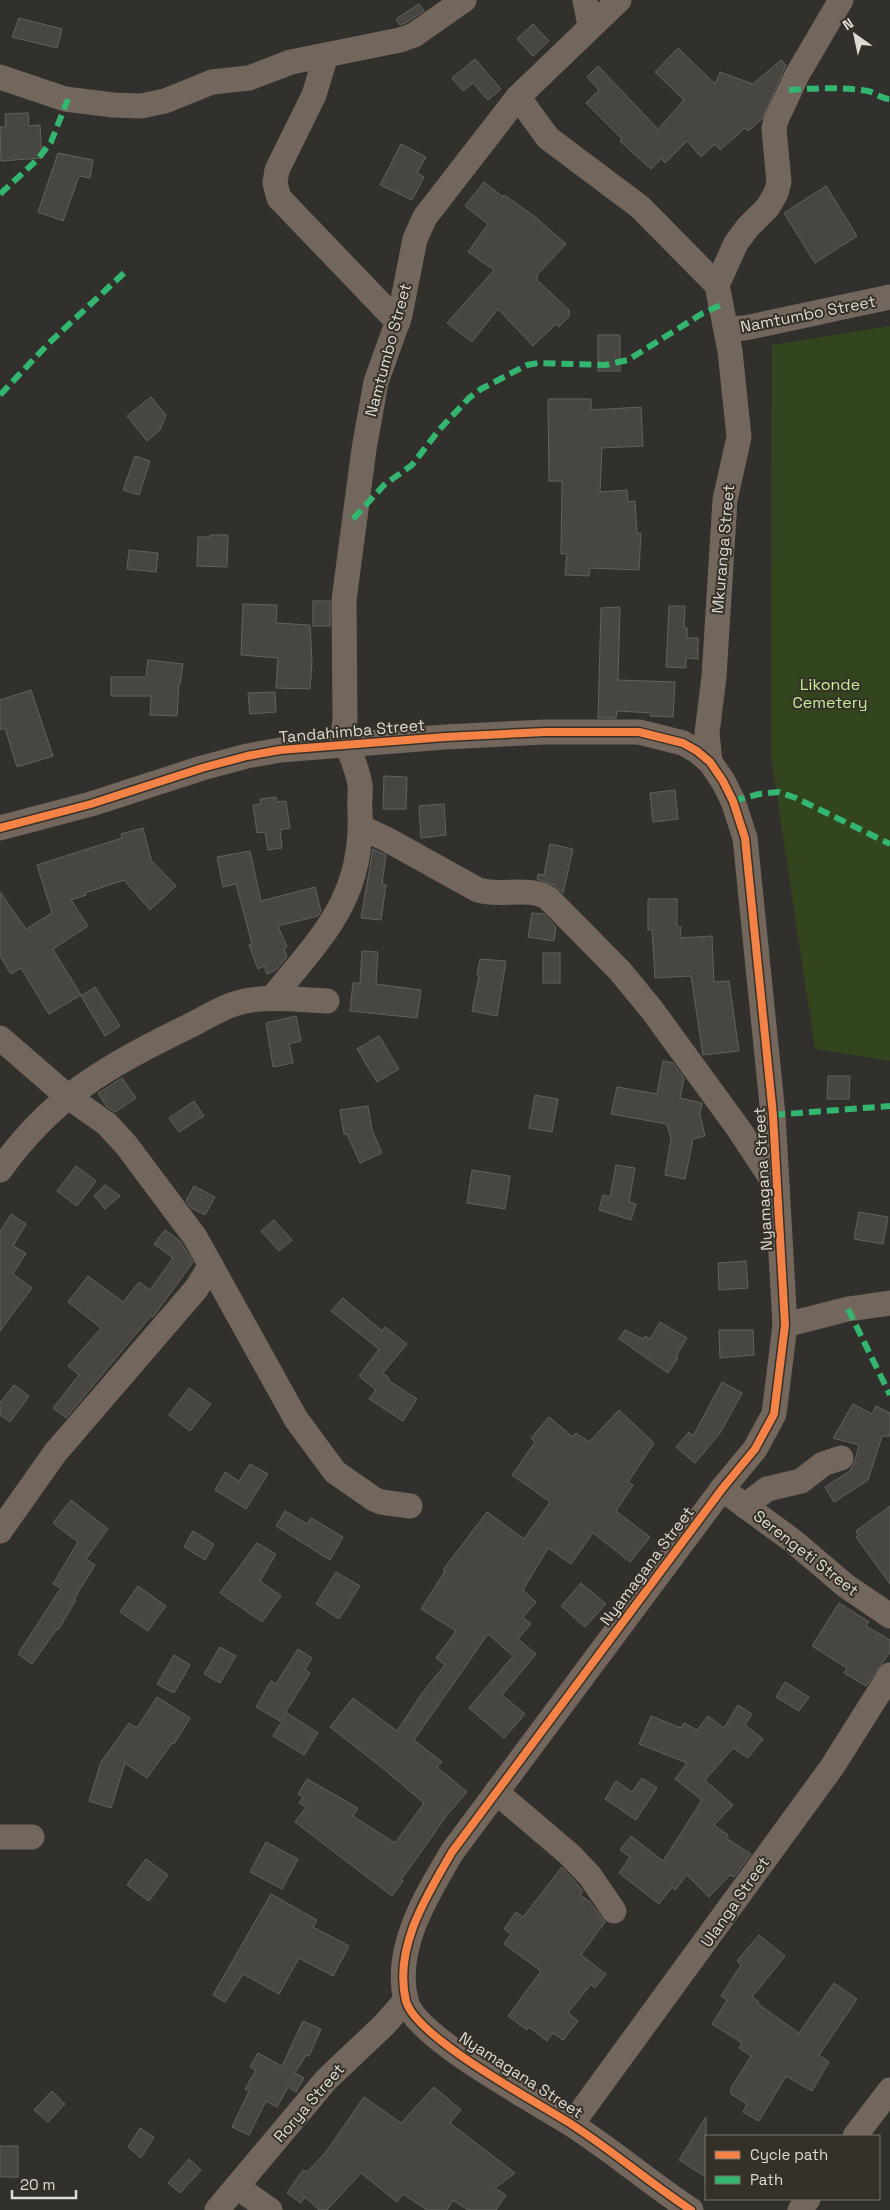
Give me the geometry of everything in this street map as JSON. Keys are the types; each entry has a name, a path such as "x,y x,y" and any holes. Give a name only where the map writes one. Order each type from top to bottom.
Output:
{"street":[{"path":"0,77 65,99 113,105 141,106 165,101 212,82 249,78 291,62 374,46 414,35 464,0"},
{"path":"585,0 590,26"},
{"name":"Namtumbo Street","path":"344,745 344,600 351,534 376,382 398,322 415,239 426,217 518,97 619,0"},
{"path":"518,97 548,138 640,207 717,285 736,243 768,206 776,193 779,182 774,134 776,120 797,75 841,0"},
{"path":"326,55 314,95 277,170 276,183 279,198 398,322"},
{"name":"Mkuranga Street","path":"710,762 707,733 714,677 725,500 739,437 732,365 717,285"},
{"name":"Namtumbo Street","path":"726,329 746,328 890,297"},
{"name":"Tandahimba Street","path":"0,828 91,804 202,768 247,756 280,750 545,732 639,732 683,743 698,751 710,762"},
{"path":"272,998 320,940 351,886 358,858 361,827 360,786 356,768 344,745"},
{"name":"Nyamagana Street","path":"691,2210 572,2124 491,2076 444,2041 414,2014 406,2000 404,1968 413,1924 452,1852 722,1489 755,1449 774,1414 785,1325 773,1115 745,838 733,800 724,781 710,762"},
{"path":"361,827 478,890 490,894 540,894 548,898 620,971 652,1010 738,1128 778,1188"},
{"path":"0,1170 28,1134 67,1096 96,1075 220,1010 241,1002 272,998 327,1001"},
{"path":"0,1038 67,1096 107,1124 128,1146 181,1216 211,1265 233,1309 248,1332 296,1419 335,1472 374,1499 410,1506"},
{"path":"0,1531 55,1453 196,1289 211,1265"},
{"path":"785,1325 848,1309 890,1303"},
{"path":"745,1506 768,1489 801,1481 823,1464 841,1458"},
{"name":"Serengeti Street","path":"722,1489 793,1541 846,1586 890,1616"},
{"name":"Ulanga Street","path":"572,2124 832,1767 890,1675"},
{"path":"496,1792 569,1854 590,1876 614,1911"},
{"path":"0,1837 32,1837"},
{"name":"Rorya Street","path":"217,2210 326,2080 384,2025 406,2000"},
{"path":"856,2135 890,2090"},
{"path":"237,2187 270,2210"}],"green space":[{"name":"Likonde Cemetery","path":"890,326 890,1061 815,1049 771,756 772,345"}],"building":[{"path":"419,4 424,11 400,25 396,19"},
{"path":"19,18 62,29 57,48 12,37"},
{"path":"533,24 549,41 533,56 517,39"},
{"path":"678,48 715,84 720,72 753,84 781,60 786,65 762,119 748,131 745,128 720,150 715,144 701,157 687,141 665,163 661,159 651,169 620,141 622,139 586,103 599,90 587,77 598,66 658,129 684,100 655,72"},
{"path":"475,59 501,89 488,100 473,83 463,91 452,78"},
{"path":"28,113 29,126 40,125 42,158 1,161 0,127 6,127 5,114"},
{"path":"401,144 426,157 417,173 424,177 412,200 380,185"},
{"path":"58,153 93,160 90,178 79,176 63,221 38,212"},
{"path":"484,182 503,197 504,195 534,216 566,244 537,275 536,279 569,310 569,316 559,327 556,324 533,346 498,309 472,342 447,323 494,270 468,252 488,224 465,206"},
{"path":"826,186 857,236 815,263 784,213"},
{"path":"598,335 620,335 620,371 598,371"},
{"path":"151,397 166,415 160,430 147,441 127,416"},
{"path":"548,399 591,399 591,410 641,407 643,446 602,448 600,492 627,490 628,502 635,501 637,533 641,533 639,570 590,568 589,576 565,575 567,554 561,554 562,481 549,481"},
{"path":"135,456 150,461 139,495 123,490"},
{"path":"210,535 228,535 227,567 197,566 198,537 210,537"},
{"path":"129,550 158,553 156,572 127,569"},
{"path":"313,601 330,601 330,626 313,626"},
{"path":"243,604 277,605 276,623 310,625 312,663 310,689 276,688 278,658 241,655"},
{"path":"669,606 685,606 684,628 687,628 687,638 698,638 698,659 686,658 686,668 666,667"},
{"path":"620,607 618,680 675,682 673,717 650,716 651,713 617,711 616,718 598,718 601,608"},
{"path":"148,660 183,664 179,684 177,716 150,715 151,696 111,696 111,677 146,677"},
{"path":"31,690 53,756 17,767 5,728 0,730 0,700"},
{"path":"275,692 276,712 250,714 248,693"},
{"path":"384,776 407,777 406,809 383,809"},
{"path":"675,790 678,819 653,822 650,793"},
{"path":"276,797 277,802 286,801 290,828 280,830 282,848 268,850 265,832 257,833 253,805 261,804 260,799"},
{"path":"444,804 446,835 421,838 419,806"},
{"path":"143,828 151,860 176,886 150,910 124,880 85,893 86,895 71,900 88,926 53,949 81,995 49,1014 21,968 11,974 0,956 0,892 26,929 52,913 37,865 122,838 121,834"},
{"path":"550,844 573,849 563,893 554,885 537,879 538,874 544,875"},
{"path":"373,849 386,855 382,884 386,885 381,920 361,918"},
{"path":"250,851 261,901 315,887 321,911 318,916 278,926 287,947 284,949 287,957 276,970 267,974 264,966 258,969 249,945 252,944 236,884 223,887 217,857"},
{"path":"648,899 677,899 677,926 681,927 680,938 712,936 714,982 729,981 739,1051 703,1055 691,976 655,978 652,930 648,930"},
{"path":"532,913 544,914 556,927 554,941 528,937"},
{"path":"362,951 378,952 376,984 421,990 417,1018 350,1011 353,983 360,983"},
{"path":"543,953 560,953 560,983 543,983"},
{"path":"480,959 506,961 497,1016 472,1011 479,976 477,975"},
{"path":"95,987 120,1026 105,1036 81,996"},
{"path":"296,1016 301,1041 289,1044 293,1063 273,1067 266,1023"},
{"path":"379,1036 399,1069 377,1082 357,1049"},
{"path":"663,1061 673,1063 684,1078 680,1098 702,1103 700,1114 705,1136 693,1139 685,1179 665,1175 671,1139 667,1124 611,1114 617,1087 657,1094"},
{"path":"828,1076 850,1076 849,1099 827,1099"},
{"path":"122,1078 136,1098 115,1112 106,1106 98,1093"},
{"path":"535,1095 558,1099 552,1132 529,1128"},
{"path":"194,1101 204,1116 179,1132 169,1118"},
{"path":"368,1106 372,1130 382,1153 360,1163 347,1134 344,1134 340,1110"},
{"path":"616,1165 635,1168 629,1202 636,1204 631,1220 599,1210 603,1195 610,1197"},
{"path":"76,1166 96,1181 77,1206 57,1191"},
{"path":"472,1170 510,1176 505,1209 467,1203"},
{"path":"105,1185 120,1196 105,1209 94,1196"},
{"path":"194,1186 215,1197 205,1215 191,1208 186,1201"},
{"path":"859,1212 888,1217 883,1244 854,1239"},
{"path":"11,1214 26,1224 13,1246 26,1253 13,1274 32,1288 0,1331 0,1232"},
{"path":"274,1220 292,1240 279,1251 261,1231"},
{"path":"165,1230 180,1241 193,1262 153,1317 151,1316 66,1418 53,1408 79,1375 68,1366 101,1328 68,1302 88,1276 123,1302 139,1282 150,1290 173,1258 154,1244"},
{"path":"746,1261 748,1288 719,1290 718,1263"},
{"path":"343,1298 382,1331 385,1327 407,1344 383,1373 389,1378 388,1380 417,1399 403,1421 369,1399 376,1390 359,1376 379,1349 331,1311"},
{"path":"660,1322 687,1338 676,1357 678,1358 668,1373 619,1339 625,1330 643,1339 645,1336 650,1339"},
{"path":"719,1330 753,1330 754,1355 720,1358"},
{"path":"722,1382 742,1393 720,1433 695,1463 676,1447 689,1432 693,1436"},
{"path":"14,1385 29,1396 10,1422 0,1415 0,1403"},
{"path":"189,1388 211,1404 190,1431 169,1415"},
{"path":"853,1404 872,1414 876,1406 890,1413 890,1436 882,1436 868,1480 834,1502 825,1487 850,1471 859,1445 833,1438"},
{"path":"619,1410 654,1443 628,1482 633,1485 616,1511 650,1537 630,1562 593,1533 571,1564 548,1548 523,1590 536,1602 523,1617 531,1624 518,1639 536,1654 502,1695 525,1714 504,1738 469,1708 513,1656 488,1634 414,1740 442,1762 437,1767 467,1792 447,1815 401,1880 403,1881 392,1896 295,1822 306,1807 299,1803 303,1797 298,1794 307,1779 358,1808 353,1816 395,1843 424,1803 330,1727 353,1698 397,1731 422,1693 445,1665 436,1658 456,1631 421,1609 445,1571 443,1570 487,1512 524,1539 550,1502 512,1475 535,1442 531,1438 549,1417 573,1437 576,1433 589,1442"},
{"path":"250,1464 268,1474 246,1509 215,1490 225,1472 239,1481"},
{"path":"71,1500 108,1529 86,1559 95,1565 74,1599 76,1600 58,1630 32,1664 18,1654 61,1588 53,1584 78,1542 53,1523"},
{"path":"890,1506 890,1584 856,1537 858,1535 856,1531"},
{"path":"285,1511 307,1524 311,1518 343,1537 330,1560 276,1526"},
{"path":"193,1531 214,1544 205,1560 184,1547"},
{"path":"257,1543 276,1554 260,1581 281,1596 262,1622 220,1593"},
{"path":"336,1572 360,1586 339,1619 316,1604"},
{"path":"581,1583 606,1604 585,1627 561,1606"},
{"path":"138,1586 166,1606 148,1631 120,1612"},
{"path":"839,1603 869,1622 866,1626 890,1640 890,1652 866,1686 844,1673 847,1668 812,1646"},
{"path":"220,1647 236,1656 220,1683 204,1674"},
{"path":"298,1649 312,1658 305,1670 310,1673 280,1721 256,1707 271,1681 276,1684"},
{"path":"174,1655 190,1665 174,1693 157,1684"},
{"path":"785,1682 809,1697 799,1711 776,1697"},
{"path":"157,1697 190,1718 174,1744 172,1743 147,1778 125,1763 111,1808 89,1801 101,1762 129,1723 137,1728"},
{"path":"738,1705 752,1714 745,1725 763,1739 748,1758 733,1748 705,1780 733,1805 714,1825 728,1835 726,1838 751,1854 734,1877 730,1875 709,1897 687,1875 675,1890 672,1887 659,1904 619,1873 630,1857 620,1850 631,1836 663,1861 702,1800 675,1779 687,1763 639,1744 651,1716 681,1728 684,1723 697,1730 708,1716 724,1728"},
{"path":"287,1713 318,1733 304,1755 273,1736"},
{"path":"642,1778 657,1788 636,1820 605,1799 616,1781 632,1792"},
{"path":"266,1842 298,1859 282,1889 250,1872"},
{"path":"146,1859 168,1875 149,1901 127,1885"},
{"path":"562,1867 583,1891 580,1895 590,1902 605,1922 581,1955 606,1974 595,1988 591,1984 568,2013 578,2021 563,2040 553,2033 547,2041 529,2027 527,2030 508,2016 541,1971 504,1944 511,1934 504,1929 516,1912 523,1917"},
{"path":"271,1894 317,1920 313,1927 349,1946 333,1976 299,1958 279,1994 243,1974 225,2002 213,1995"},
{"path":"759,1935 785,1956 752,1997 759,2002 758,2004 799,2033 834,1983 857,1999 819,2055 829,2062 812,2091 786,2076 759,2121 743,2112 747,2104 731,2094 731,2088 751,2056 739,2048 742,2043 712,2024 727,2000 721,1996 741,1965 737,1961"},
{"path":"303,2021 321,2029 309,2056 306,2055 295,2073 304,2078 296,2092 288,2087 277,2107 266,2101 249,2135 232,2127 249,2091 245,2089 256,2070 250,2067 258,2053 282,2066"},
{"path":"434,2087 461,2110 450,2123 515,2173 495,2188 506,2195 496,2210 468,2210 453,2200 447,2210 427,2210 403,2194 397,2202 361,2173 327,2210 319,2210 305,2197 301,2203 287,2193 303,2170 307,2172 326,2152 364,2097 401,2123"},
{"path":"52,2091 65,2104 48,2122 34,2110"},
{"path":"706,2117 705,2176 679,2160"},
{"path":"140,2128 154,2137 141,2158 128,2147"},
{"path":"0,2146 18,2146 18,2177 0,2177"},
{"path":"189,2159 201,2170 180,2193 168,2183"}],"marked path":[{"path":"789,90 829,88 858,90 868,91 890,99"},
{"path":"0,194 37,160 51,142 68,99"},
{"path":"0,395 49,343 124,273"},
{"path":"353,519 384,485 412,465 439,430 469,398 481,389 527,365 538,363 605,365 628,360 703,313 721,305"},
{"path":"733,801 759,794 779,792 796,798 890,844"},
{"path":"773,1115 890,1106"},
{"path":"848,1309 890,1395"}],"cycle path":[{"path":"0,828 91,804 202,768 247,756 280,750 445,737 545,732 639,732 683,743 697,751 710,762 723,781 733,801 745,838 773,1115 785,1325 774,1414 755,1449 722,1489 452,1852 432,1886 415,1923 404,1961 403,1981 406,2001 415,2016 431,2033 506,2085 587,2134 691,2210"}]}
